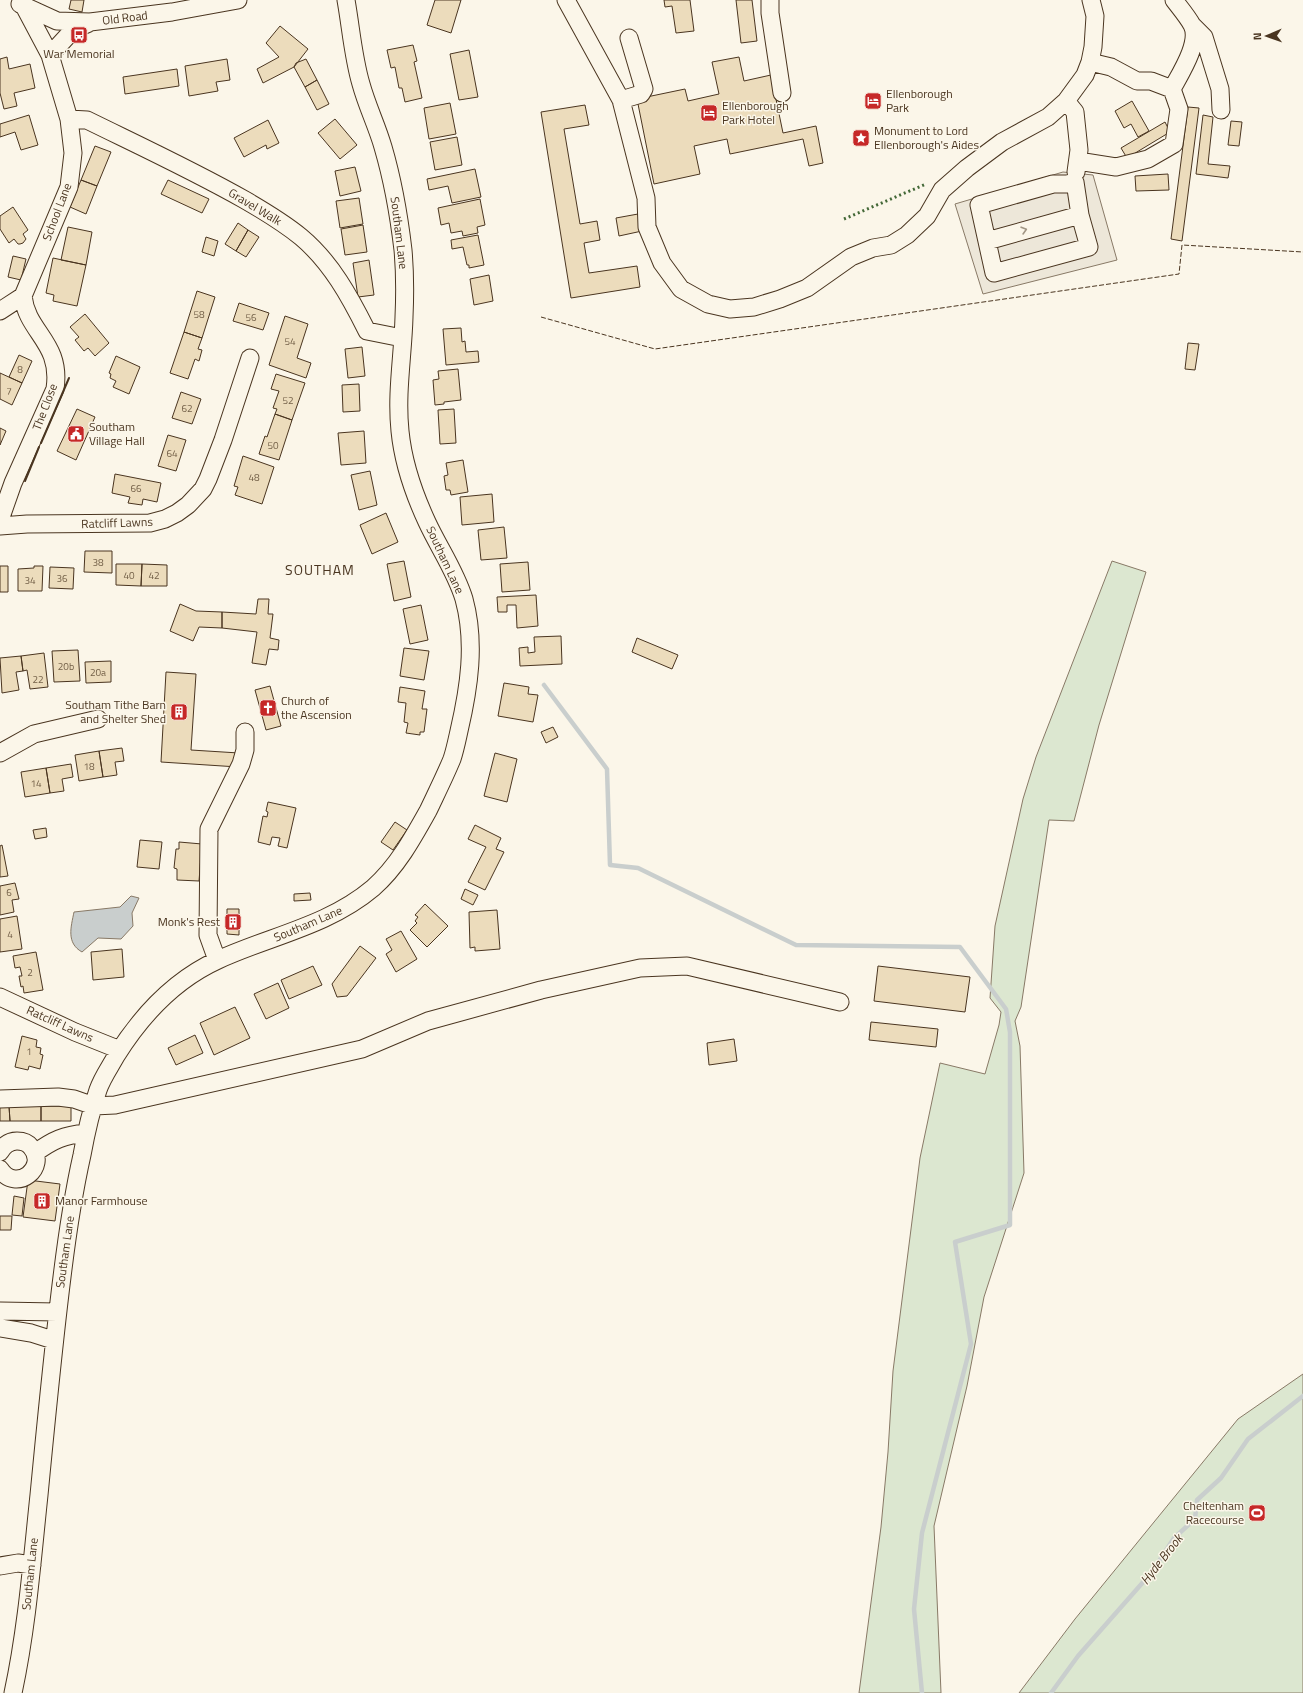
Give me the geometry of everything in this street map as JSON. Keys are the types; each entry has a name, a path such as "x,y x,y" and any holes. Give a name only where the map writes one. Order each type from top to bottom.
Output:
{"street":[{"name":"Old Road","path":"20,3 57,21 90,22 154,7 238,0"},
{"name":"Southam Lane","path":"13,1693 20,1657 32,1564 53,1340 73,1199 86,1133 99,1088 120,1050 138,1024 159,1001 186,978 217,960 321,921 346,908 373,887 389,871 414,837 453,757 463,713 470,672 470,628 464,599 454,574 426,521 415,495 404,456 400,430 399,400 405,279 398,217 383,148 361,84 346,0"},
{"path":"566,0 621,100 646,198 647,227 662,263 681,289 708,304 730,309 754,307 780,299 807,288 851,257 873,248 891,245 896,242 907,235 927,216 942,190 967,168 1002,142 1048,117 1066,101 1085,75 1090,62 1093,47 1095,16 1091,0"},
{"path":"770,0 770,12 782,93"},
{"path":"1174,0 1193,26 1204,37 1220,89 1221,110"},
{"name":"School Lane","path":"20,3 50,55 69,120 73,153 69,187 23,296"},
{"path":"50,55 73,30 90,22"},
{"path":"1078,161 1116,167 1148,159 1174,144 1179,109 1172,89 1192,48 1195,34 1193,26"},
{"path":"621,100 641,94 644,89 629,38"},
{"path":"1090,62 1111,67 1137,81 1151,81 1172,89"},
{"path":"1066,101 1075,112 1079,150 1075,182 1080,214 1089,247 994,273 979,204 1053,184 1067,184 1075,182"},
{"name":"Gravel Walk","path":"69,120 87,120 221,186 264,212 301,237 316,252 346,290 367,331 402,338"},
{"path":"987,241 1080,214"},
{"path":"0,311 23,296"},
{"name":"The Close","path":"0,520 13,483 55,389 56,381 56,365 53,355 26,309 23,296"},
{"name":"Ratcliff Lawns","path":"0,526 27,524 150,523 158,522 177,513 196,498 208,479 250,358"},
{"path":"0,752 34,734 98,719"},
{"path":"217,960 208,935 209,829 241,764 245,750 245,732"},
{"path":"0,1099 58,1098 74,1099 94,1106 123,1104 362,1049 428,1021 541,990 640,968 687,966 840,1002"},
{"name":"Ratcliff Lawns","path":"0,997 75,1032 120,1050"},
{"path":"35,1153 67,1135 86,1133"},
{"path":"0,1152 5,1145 16,1141 28,1144 35,1153 36,1160 35,1166 27,1176 14,1179 8,1177 0,1169"},
{"path":"0,1311 57,1312"},
{"path":"0,1328 31,1333 53,1340"},
{"path":"0,1566 18,1563 32,1564"}],"green space":[{"path":"1112,561 1146,572 1099,725 1074,821 1049,820 1021,1007 1015,1021 1020,1046 1024,1173 984,1297 967,1386 934,1526 941,1693 859,1693 881,1527 888,1452 893,1371 920,1158 940,1063 985,1074 999,1025 1001,1012 990,998 995,926 1023,799 1036,757"},
{"name":"Cheltenham Racecourse","path":"1303,1374 1303,1693 1019,1693 1075,1619 1238,1419"}],"shaded area":[{"path":"1063,172 1093,175 1117,260 983,294 955,204"},
{"path":"131,896 139,898 132,913 133,926 121,939 98,938 82,952 77,948 71,934 74,912 120,907"}],"building":[{"path":"71,0 84,0 82,12 69,9"},
{"path":"435,0 461,0 451,33 427,25"},
{"path":"664,0 690,0 694,31 676,33 672,6 665,7"},
{"path":"736,0 752,0 757,41 741,43"},
{"path":"280,26 308,49 294,67 263,83 257,69 279,57 266,43"},
{"path":"413,45 417,61 414,62 422,98 405,102 402,88 399,88 395,67 391,68 387,50"},
{"path":"469,50 478,97 459,100 450,54"},
{"path":"7,57 9,69 30,64 35,88 14,93 17,106 4,109 0,93 0,59"},
{"name":"Ellenborough Park Hotel","path":"739,57 744,81 771,75 783,133 816,126 823,163 809,166 803,139 730,154 727,139 694,146 700,174 654,184 637,99 685,89 688,101 719,94 712,62"},
{"path":"227,59 230,80 216,82 218,91 189,96 185,66"},
{"path":"306,59 317,80 305,87 294,67 296,63"},
{"path":"177,69 179,86 125,94 123,77"},
{"path":"317,80 329,104 317,110 305,87"},
{"path":"1132,101 1149,131 1138,137 1131,124 1124,128 1115,111"},
{"path":"450,103 456,134 429,139 424,108"},
{"path":"585,105 589,125 564,129 580,224 597,221 600,240 584,243 589,273 637,266 640,287 571,298 541,112"},
{"path":"1188,107 1199,108 1182,241 1171,239"},
{"path":"29,115 38,145 21,150 15,132 0,137 0,124"},
{"path":"1203,115 1213,117 1208,164 1230,166 1228,178 1196,174"},
{"path":"335,119 357,145 340,159 318,133"},
{"path":"268,120 279,143 267,149 266,145 244,157 234,138"},
{"path":"1231,121 1242,122 1239,146 1228,145"},
{"path":"1165,122 1170,132 1127,158 1121,148"},
{"path":"457,137 462,165 435,170 430,142"},
{"path":"95,146 111,152 97,186 81,180"},
{"path":"355,167 361,191 340,196 335,171"},
{"path":"475,169 481,197 452,203 448,186 429,190 427,179"},
{"path":"1168,174 1169,190 1136,191 1135,176"},
{"path":"81,180 97,186 86,214 70,207"},
{"path":"168,180 209,199 202,213 161,194"},
{"path":"359,198 363,224 340,228 336,201"},
{"path":"480,199 485,225 477,227 478,233 463,236 462,231 451,233 449,223 441,225 438,208"},
{"path":"13,207 28,230 23,234 26,239 20,244 18,244 14,239 9,243 0,229 0,216"},
{"path":"638,214 642,231 619,236 616,218"},
{"path":"238,223 248,230 236,251 225,244"},
{"path":"363,225 367,252 345,255 341,229"},
{"path":"68,227 92,232 86,265 61,260"},
{"path":"248,230 259,237 246,257 236,251"},
{"path":"478,235 484,265 469,268 463,247 452,249 451,240"},
{"path":"206,237 218,241 214,256 202,252"},
{"path":"13,256 26,259 21,280 8,277"},
{"path":"53,258 86,265 77,306 53,301 54,295 46,293"},
{"path":"369,260 374,295 358,297 353,263"},
{"path":"489,275 493,301 474,305 470,279"},
{"path":"197,291 215,297 202,338 184,332"},
{"path":"239,303 269,313 263,330 233,321"},
{"path":"85,314 109,343 95,356 88,348 84,351 75,340 79,337 70,327"},
{"path":"285,316 308,324 297,358 311,363 306,378 269,365"},
{"path":"461,328 462,342 465,341 466,352 478,351 479,362 446,365 443,329"},
{"path":"184,332 202,338 198,349 202,350 199,361 195,359 188,379 170,373"},
{"path":"1188,343 1199,344 1195,370 1185,369"},
{"path":"362,347 365,376 348,378 345,349"},
{"path":"19,355 32,361 22,383 9,377"},
{"path":"116,356 140,367 129,394 113,387 116,381 110,378 111,374 109,373"},
{"path":"458,369 461,400 444,402 444,404 435,405 433,380 439,379 438,371"},
{"path":"0,373 22,383 12,405 0,399"},
{"path":"276,374 305,383 292,420 275,414 277,409 273,408 279,391 271,389"},
{"path":"359,384 360,411 343,412 342,385"},
{"path":"181,392 201,399 192,424 172,418"},
{"name":"Southam Village Hall","path":"77,409 95,417 76,460 57,451"},
{"path":"454,409 456,443 440,444 438,410"},
{"path":"275,414 292,420 279,460 259,454"},
{"path":"0,428 6,431 0,445"},
{"path":"364,431 366,463 341,465 338,433"},
{"path":"168,435 186,440 176,471 158,466"},
{"path":"243,456 274,467 262,504 235,495 238,487 234,486"},
{"path":"463,460 468,492 451,495 450,490 446,490 444,476 448,475 446,463"},
{"path":"370,471 377,505 359,510 351,475"},
{"path":"115,474 161,483 157,502 143,499 142,505 128,503 130,497 112,493"},
{"path":"492,494 494,522 462,525 460,497"},
{"path":"386,513 398,542 372,554 360,525"},
{"path":"504,527 507,558 481,560 478,530"},
{"path":"85,551 112,551 112,573 84,572"},
{"path":"404,561 411,597 394,601 387,564"},
{"path":"528,562 530,590 502,592 500,564"},
{"path":"116,564 142,564 141,586 116,585"},
{"path":"142,564 167,565 167,586 141,586"},
{"path":"0,566 8,566 8,592 0,592"},
{"path":"34,566 43,566 42,591 18,591 18,569 34,568"},
{"path":"50,567 74,568 73,589 49,588"},
{"path":"536,595 538,626 517,628 516,605 507,605 507,612 498,612 497,597"},
{"path":"258,599 269,599 268,614 273,614 270,638 279,640 278,650 269,649 266,665 252,663 257,632 222,628 222,612 256,614"},
{"path":"180,604 196,611 222,612 222,628 199,627 193,641 170,631"},
{"path":"421,605 428,640 410,644 403,609"},
{"path":"561,636 562,664 520,666 519,648 528,647 528,653 535,652 534,637"},
{"path":"637,638 678,655 672,669 632,652"},
{"path":"404,648 429,651 424,680 400,676"},
{"path":"78,650 80,681 54,682 52,651"},
{"path":"44,653 48,687 30,689 27,670 23,671 21,656"},
{"path":"21,656 23,671 16,672 19,690 2,693 0,658"},
{"path":"111,661 111,682 86,683 85,662"},
{"name":"Southam Tithe Barn and Shelter Shed","path":"166,672 196,674 191,750 239,753 238,767 161,762"},
{"path":"504,683 529,687 528,694 538,695 533,722 498,716"},
{"name":"Church of the Ascension","path":"270,686 281,726 266,730 255,690"},
{"path":"400,687 425,691 422,709 427,709 424,732 420,732 420,735 406,733 408,723 404,722 406,703 398,702"},
{"path":"553,727 558,737 546,743 541,732"},
{"path":"122,748 124,761 115,762 117,775 103,777 99,751"},
{"path":"99,751 103,777 79,781 75,755"},
{"path":"495,753 517,759 507,802 484,796"},
{"path":"71,764 73,777 62,779 64,791 50,793 46,768"},
{"path":"46,768 50,793 25,797 21,772"},
{"path":"268,802 296,808 287,848 278,846 280,838 272,837 270,845 258,842 263,816 267,817 268,812 266,811"},
{"path":"395,822 407,830 393,850 381,842"},
{"path":"475,825 501,838 496,849 504,852 485,890 468,882 486,847 468,839"},
{"path":"46,828 47,837 35,839 33,830"},
{"path":"140,840 162,842 159,869 137,867"},
{"path":"179,842 202,844 199,881 177,880 177,869 174,868 176,849 179,849"},
{"path":"2,845 8,876 0,877 0,846"},
{"path":"15,883 19,899 12,900 14,912 0,915 0,886"},
{"path":"465,889 478,895 473,905 461,899"},
{"path":"310,893 311,900 294,901 294,894"},
{"path":"425,904 448,926 427,947 410,930 417,923 415,921 418,917 415,915"},
{"name":"Monk's Rest","path":"227,909 239,909 239,935 227,934"},
{"path":"497,910 500,949 475,951 475,947 470,948 469,912"},
{"path":"17,916 22,949 0,952 0,919"},
{"path":"401,931 417,959 396,972 386,954 392,950 386,939"},
{"path":"360,946 376,958 347,996 337,997 332,984"},
{"path":"122,949 124,977 93,980 91,952"},
{"path":"36,952 43,990 24,993 19,976 22,976 20,967 15,968 13,956"},
{"path":"313,966 322,985 289,999 281,980"},
{"path":"878,966 970,977 965,1012 874,1001"},
{"path":"278,983 289,1008 266,1019 254,994"},
{"path":"235,1007 250,1038 214,1055 200,1023"},
{"path":"871,1022 938,1029 936,1047 869,1040"},
{"path":"195,1035 203,1053 176,1065 168,1048"},
{"path":"22,1036 37,1040 36,1047 41,1048 40,1054 43,1055 40,1069 29,1066 28,1070 15,1067"},
{"path":"734,1039 737,1061 709,1065 707,1043"},
{"path":"0,1106 9,1106 10,1121 0,1121"},
{"path":"9,1106 41,1106 41,1121 10,1121"},
{"path":"41,1106 71,1106 71,1121 41,1121"},
{"name":"Manor Farmhouse","path":"28,1180 60,1184 55,1221 23,1217"},
{"path":"14,1196 24,1198 22,1216 12,1215"},
{"path":"0,1216 12,1216 11,1230 0,1230"}],"waterway":[{"path":"544,685 607,769 610,865 638,868 796,945 960,947 1006,1009 1010,1032 1010,1225 955,1242 971,1344 922,1533 914,1609 922,1693"},
{"name":"Hyde Brook","path":"1051,1693 1078,1656 1152,1572 1174,1538 1195,1519 1197,1500 1221,1478 1248,1439 1303,1396"}],"hedge":[{"path":"844,219 926,184"}],"fence":[{"path":"541,317 655,349 1179,274 1182,245 1303,252"}],"wall":[{"path":"41,443 69,378"},
{"path":"25,481 39,447"}],"place":[{"name":"War Memorial","path":"79,35"},
{"name":"Ellenborough Park","path":"873,101"},
{"name":"Ellenborough Park Hotel","path":"709,113"},
{"name":"Monument to Lord Ellenborough's Aides","path":"861,138"},
{"name":"Southam Village Hall","path":"76,434"},
{"name":"Church of the Ascension","path":"268,708"},
{"name":"Southam Tithe Barn and Shelter Shed","path":"179,712"},
{"name":"Monk's Rest","path":"233,922"},
{"name":"Manor Farmhouse","path":"42,1201"},
{"name":"Cheltenham Racecourse","path":"1257,1513"}],"district":[{"name":"SOUTHAM","path":"320,570"}]}
